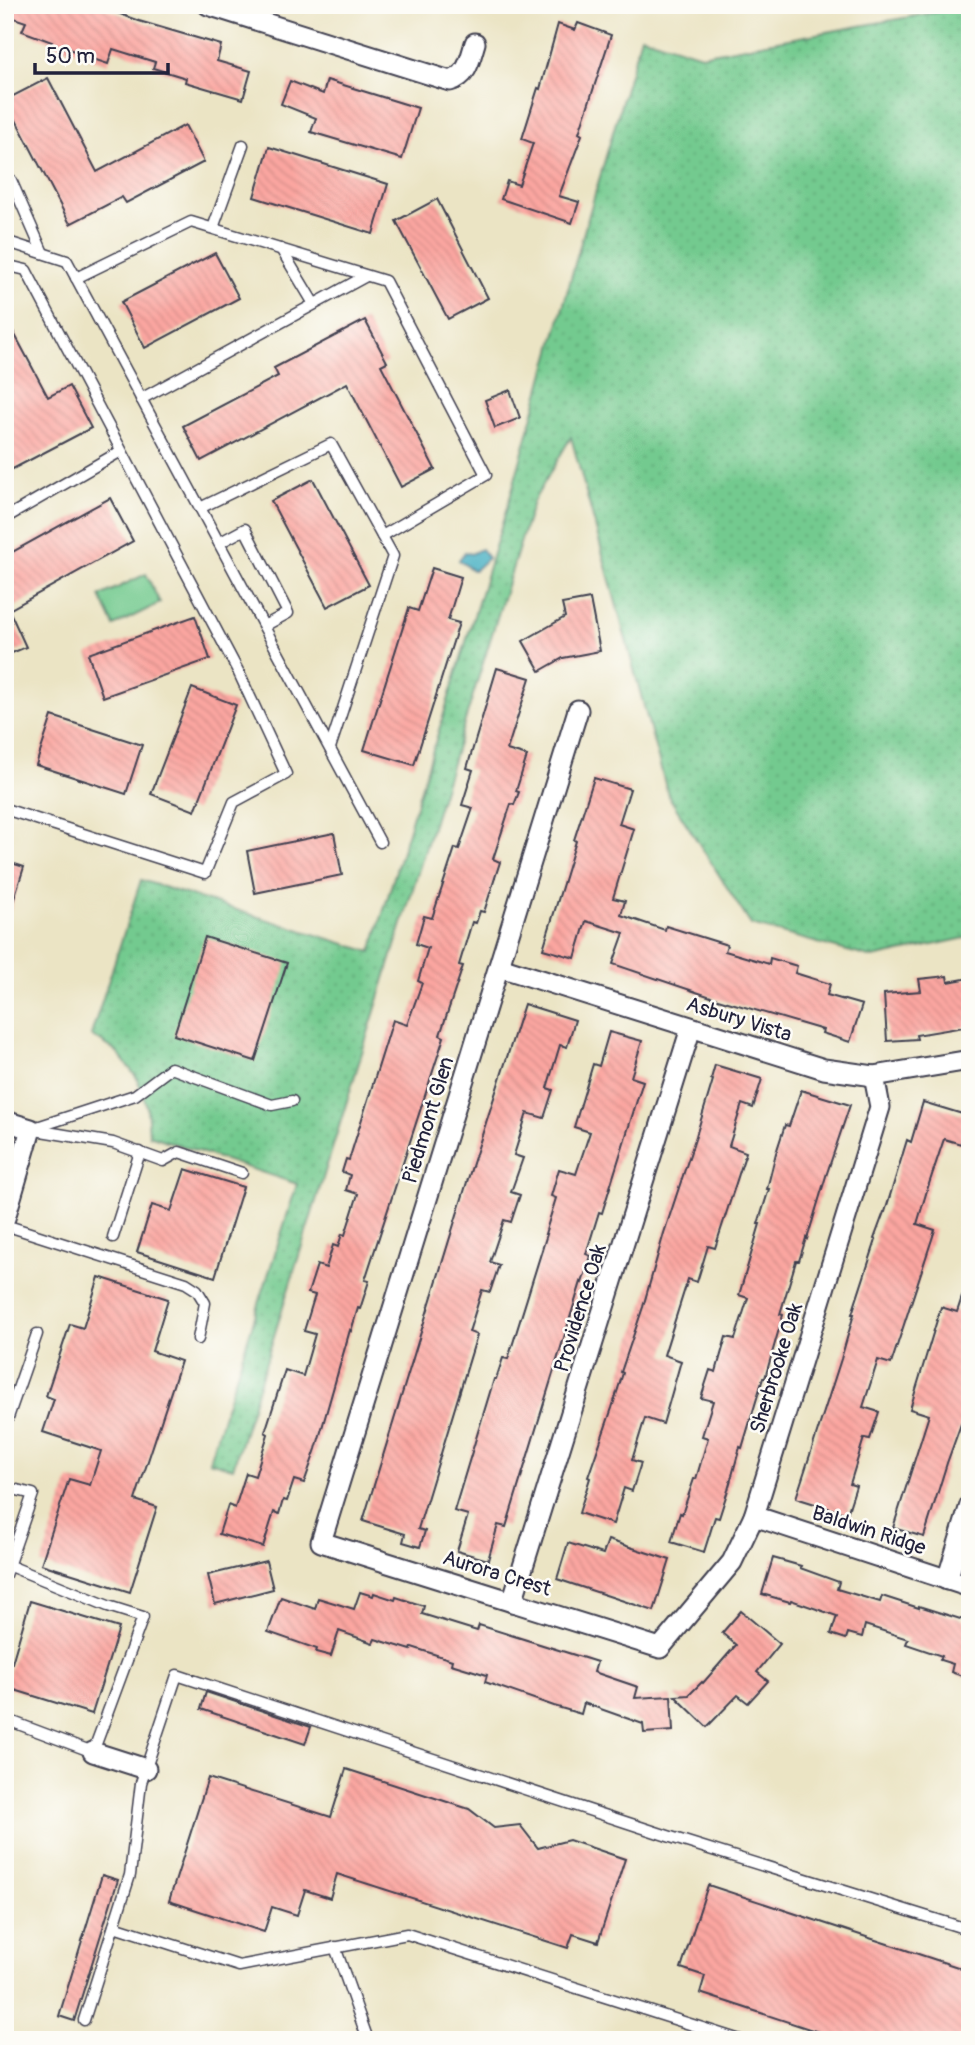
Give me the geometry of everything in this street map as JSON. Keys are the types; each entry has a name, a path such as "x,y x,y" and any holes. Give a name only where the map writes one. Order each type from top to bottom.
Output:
{"street":[{"path":"208,5 450,81 459,79 467,68 475,43"},
{"name":"Piedmont Glen","path":"321,1542 578,710"},
{"name":"Asbury Vista","path":"500,967 824,1069 874,1076 970,1060"},
{"name":"Providence Oak","path":"512,1602 691,1028"},
{"name":"Sherbrooke Oak","path":"660,1647 732,1562 754,1516 880,1107 874,1076"},
{"path":"5,1121 31,1129 5,1218"},
{"path":"947,1580 970,1505"},
{"name":"Baldwin Ridge","path":"754,1516 970,1587"},
{"name":"Aurora Crest","path":"321,1542 660,1647"},
{"path":"93,1752 146,1769"}],"lane":[{"path":"213,228 243,145"},
{"path":"5,183 11,180 43,253"},
{"path":"76,278 191,222 385,281 486,475 382,536"},
{"path":"5,240 67,261 380,842"},
{"path":"281,249 314,304"},
{"path":"5,265 26,270 238,671 286,774 234,802 205,873 5,809"},
{"path":"141,399 366,275"},
{"path":"200,508 331,444 393,556 330,748"},
{"path":"5,517 121,451"},
{"path":"219,542 245,529 288,613 264,626"},
{"path":"31,1129 135,1095 171,1068 272,1105 292,1101"},
{"path":"31,1129 113,1143 163,1161 179,1152 242,1174"},
{"path":"113,1237 140,1152"},
{"path":"5,1225 186,1283 197,1290 205,1303 198,1339"},
{"path":"5,1426 37,1334"},
{"path":"5,1487 33,1494 6,1568 142,1617 93,1752 5,1719"},
{"path":"84,2020 130,1875 141,1783 177,1675 661,1834 970,1930"},
{"path":"114,1926 239,1966 407,1934 740,2040"},
{"path":"335,1947 368,2040"}],"green space":[{"path":"970,6 970,937 873,958 751,925 668,795 571,437 533,502 233,1468 209,1461 297,1184 149,1135 147,1107 137,1078 116,1051 91,1035 141,880 371,952 510,498 641,36 701,55"},
{"path":"146,574 160,603 114,626 100,596"}],"water":[{"path":"481,549 488,558 475,570 459,560 465,552 471,554"}],"building":[{"path":"5,5 96,5 139,21 221,45 217,61 251,71 243,99 185,82 186,78 153,68 155,62 113,49 108,64 51,44 52,42 22,31 26,22 5,15"},
{"path":"578,23 611,35 579,133 582,135 559,196 579,202 572,223 501,199 507,181 519,185 533,143 522,139 538,88 540,89 558,24 575,30"},
{"path":"48,78 97,172 185,125 204,162 126,203 122,197 70,224 16,120 5,126 5,100"},
{"path":"327,80 418,108 402,159 311,132 316,118 281,104 290,81 323,94"},
{"path":"269,147 388,184 373,234 254,197"},
{"path":"437,199 488,298 448,319 396,221"},
{"path":"215,253 239,298 145,348 121,302"},
{"path":"5,316 48,397 69,386 91,428 5,473"},
{"path":"365,320 387,362 381,365 435,469 401,487 347,383 201,461 183,426 278,376 274,368"},
{"path":"510,390 520,418 495,428 485,400"},
{"path":"313,479 369,585 327,607 271,501"},
{"path":"110,498 133,541 9,610 26,647 5,656 5,556"},
{"path":"432,568 461,577 448,620 459,623 414,765 364,750 409,608 418,611"},
{"path":"590,599 600,651 563,658 540,671 523,641 565,617 562,604"},
{"path":"195,616 210,659 103,697 88,654"},
{"path":"497,668 530,678 507,750 527,756 516,791 519,792 514,805 511,804 493,859 500,862 484,912 480,911 476,923 472,922 459,965 463,966 440,1035 444,1037 365,1280 369,1281 350,1330 316,1449 304,1483 294,1480 279,1514 274,1512 263,1547 219,1534 228,1505 235,1508 246,1473 255,1476 268,1434 265,1432 285,1370 303,1376 315,1334 304,1331 315,1295 308,1293 317,1265 326,1268 333,1245 338,1247 342,1234 345,1235 358,1194 346,1190 350,1175 342,1172 346,1159 349,1160 393,1020 407,1025 422,983 418,981 428,948 416,944 424,916 432,918 455,848 459,849 473,808 462,805 473,770 467,768"},
{"path":"192,688 236,705 195,811 151,794"},
{"path":"52,716 142,745 126,794 36,765"},
{"path":"594,778 630,789 619,824 634,829 613,898 625,901 621,915 665,930 666,926 727,945 725,951 769,964 770,958 797,966 795,973 830,984 827,995 862,1005 850,1042 822,1033 823,1030 613,964 624,933 586,921 575,958 543,949"},
{"path":"334,833 342,875 255,893 247,851"},
{"path":"5,861 24,867 8,918 5,917"},
{"path":"205,937 287,963 255,1061 174,1035"},
{"path":"947,976 948,982 970,978 970,1026 916,1035 917,1039 887,1041 884,994 921,991 919,979"},
{"path":"524,1004 575,1020 567,1047 560,1045 547,1088 553,1090 544,1118 527,1113 514,1155 523,1158 511,1192 520,1195 511,1222 504,1220 490,1262 499,1265 490,1292 482,1290 469,1332 477,1335 418,1529 425,1531 420,1547 403,1542 405,1534 363,1521"},
{"path":"609,1032 642,1041 631,1077 643,1081 602,1213 599,1212 586,1254 591,1256 506,1527 498,1525 488,1560 457,1551 468,1515 454,1511 494,1379 503,1358 508,1359 547,1234 556,1198 551,1196 559,1169 576,1174 590,1132 574,1127 593,1064 599,1066"},
{"path":"715,1065 762,1079 753,1108 742,1104 729,1146 746,1152 715,1248 708,1246 697,1282 688,1279 664,1355 681,1361 663,1424 645,1418 632,1460 641,1463 632,1491 624,1488 613,1524 579,1513 713,1080 711,1079"},
{"path":"801,1090 850,1105 807,1239 799,1261 796,1261 765,1378 742,1448 740,1447 719,1518 715,1517 704,1552 671,1542 680,1513 682,1514 696,1479 708,1438 702,1436 713,1401 701,1398 710,1370 716,1372 726,1337 735,1339 748,1298 739,1295 760,1224 776,1153 785,1125 789,1126"},
{"path":"923,1102 969,1116 961,1144 944,1139 928,1187 917,1224 935,1230 891,1364 878,1360 863,1407 879,1412 870,1439 864,1438 850,1484 856,1486 847,1514 796,1498 841,1359 852,1314 876,1240 874,1239 907,1140 911,1142"},
{"path":"185,1169 243,1187 215,1277 137,1252 152,1205 171,1211"},
{"path":"99,1277 168,1299 152,1351 181,1361 135,1500 157,1507 130,1592 41,1564 69,1479 90,1485 101,1451 43,1432 54,1399 46,1396 70,1324 83,1328"},
{"path":"967,1282 970,1282 970,1399 924,1537 893,1528 929,1415 910,1409 941,1307 957,1312"},
{"path":"608,1540 670,1560 654,1611 557,1579 568,1543 603,1554"},
{"path":"773,1558 839,1582 837,1589 880,1602 882,1596 970,1622 970,1664 965,1677 951,1672 953,1664 940,1660 942,1656 906,1644 908,1639 865,1625 862,1637 848,1633 846,1639 831,1634 837,1616 791,1600 790,1602 762,1594"},
{"path":"266,1561 273,1589 215,1604 208,1575"},
{"path":"360,1592 373,1596 374,1593 395,1600 396,1597 424,1606 422,1614 477,1631 479,1625 597,1662 594,1672 638,1687 635,1698 671,1696 673,1731 644,1733 643,1724 584,1703 581,1714 554,1706 485,1682 487,1675 451,1664 452,1660 412,1647 411,1650 375,1639 373,1643 339,1631 331,1656 268,1632 281,1597 315,1609 318,1598 354,1609"},
{"path":"30,1601 119,1628 92,1714 5,1687"},
{"path":"741,1611 780,1644 757,1672 768,1681 748,1703 738,1695 707,1727 675,1696 689,1695 736,1645 722,1633"},
{"path":"206,1692 311,1727 305,1744 201,1709"},
{"path":"346,1769 469,1809 494,1828 520,1825 538,1848 569,1840 625,1859 598,1942 573,1934 568,1948 337,1874 330,1898 305,1890 297,1915 272,1907 264,1932 169,1901 208,1778 331,1817"},
{"path":"102,1875 118,1880 74,2021 59,2016"},
{"path":"708,1885 970,1971 970,2040 843,2040 700,1993 705,1976 681,1968"}]}
